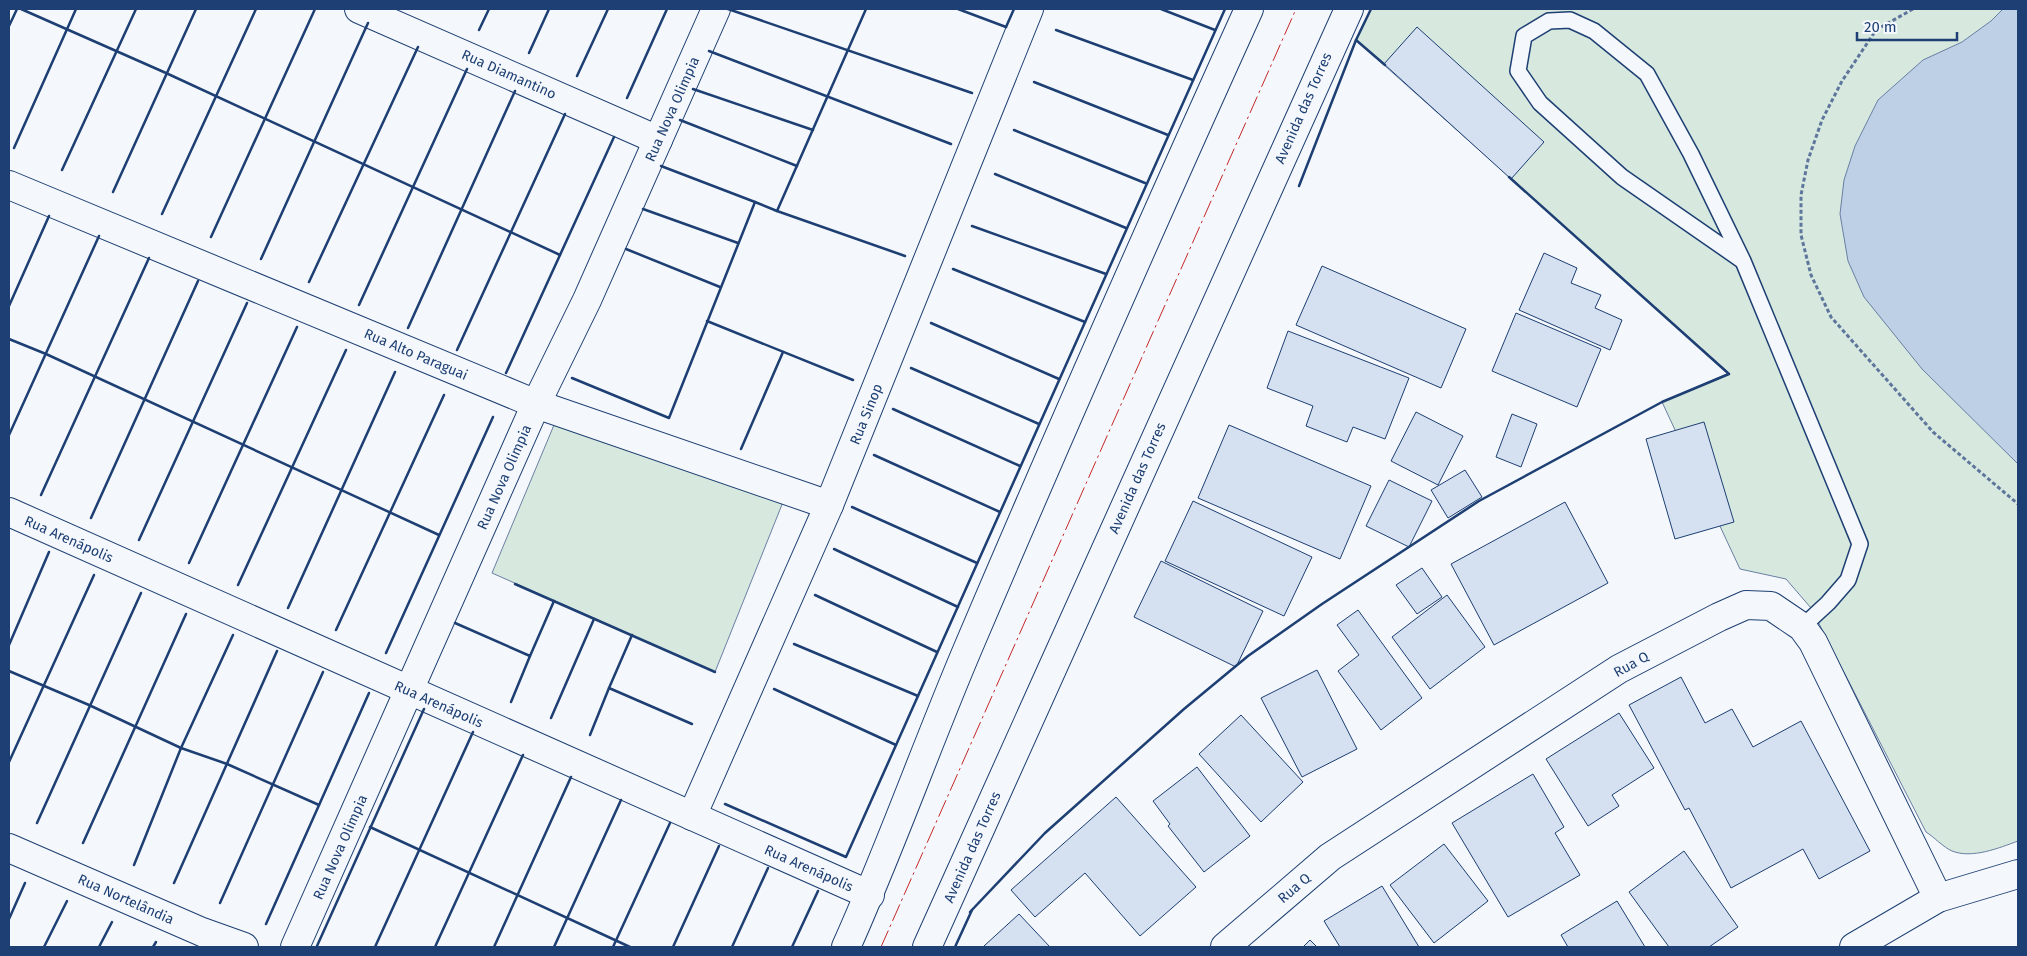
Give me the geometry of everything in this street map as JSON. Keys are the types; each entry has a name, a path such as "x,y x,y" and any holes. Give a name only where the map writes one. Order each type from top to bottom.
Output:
{"street":[{"name":"Rua Diamantino","path":"359,9 658,140"},
{"name":"Rua Nova Olimpia","path":"295,947 536,404 587,300 716,9"},
{"name":"Rua Sinop","path":"692,816 829,505 1029,9"},
{"path":"846,947 870,895 967,651 1149,230 1249,9"},
{"name":"Avenida das Torres","path":"927,947 1349,9"},
{"name":"Rua Alto Paraguai","path":"9,185 536,404 829,505"},
{"name":"Rua Arenápolis","path":"9,512 870,895"},
{"name":"Rua Q","path":"1225,947 1330,857 1620,669 1746,604 1771,606 1802,627 1813,642 1938,898"},
{"name":"Rua Nortelândia","path":"9,848 202,932 244,947"},
{"path":"1854,947 1938,898 2018,874"}],"lane":[{"path":"1743,260 1622,177 1540,103 1518,71 1524,36 1549,21 1570,20 1594,31 1647,74 1692,154 1743,260 1860,544 1848,580 1828,603 1802,627"}],"path":[{"path":"1913,9 1876,30 1842,81 1822,120 1808,160 1800,194 1801,235 1810,275 1831,317 1934,432 2018,504"}],"shaded area":[{"path":"1371,9 2018,9 2018,841 1985,852 1968,854 1952,851 1926,832 1811,608 1786,579 1740,569 1662,402 1729,373 1356,40"},
{"path":"554,425 783,502 715,672 492,573"}],"water":[{"path":"2003,9 2018,9 2018,464 1922,369 1864,297 1848,261 1840,214 1844,180 1855,146 1878,100 1923,60 1962,42 1991,21"}],"building":[{"path":"1417,27 1544,142 1511,179 1384,64"},
{"path":"1544,253 1577,268 1571,283 1601,295 1595,308 1622,320 1610,350 1519,310"},
{"path":"1322,266 1466,329 1441,388 1296,325"},
{"path":"1516,313 1601,349 1577,407 1492,371"},
{"path":"1288,331 1409,378 1385,439 1353,427 1347,442 1306,426 1313,406 1267,388"},
{"path":"1416,412 1463,436 1438,485 1391,461"},
{"path":"1512,414 1537,424 1521,467 1496,457"},
{"path":"1704,422 1734,522 1675,539 1646,439"},
{"path":"1229,425 1371,486 1340,559 1198,498"},
{"path":"1465,470 1482,497 1448,518 1431,490"},
{"path":"1389,480 1432,501 1409,547 1366,526"},
{"path":"1193,501 1312,557 1284,616 1165,561"},
{"path":"1565,502 1608,583 1494,645 1451,564"},
{"path":"1161,561 1263,611 1236,667 1134,617"},
{"path":"1422,568 1442,597 1417,614 1396,585"},
{"path":"1447,595 1485,647 1430,689 1392,637"},
{"path":"1358,610 1422,698 1381,730 1338,671 1359,655 1337,625"},
{"path":"1317,670 1357,749 1302,777 1261,698"},
{"path":"1681,677 1705,723 1732,709 1753,747 1801,721 1870,851 1819,879 1803,849 1731,888 1689,808 1685,810 1629,705"},
{"path":"1619,713 1654,768 1612,795 1619,806 1588,826 1546,759"},
{"path":"1241,715 1303,782 1261,822 1199,754"},
{"path":"1197,767 1250,836 1204,872 1168,826 1170,824 1153,801"},
{"path":"1533,774 1564,827 1555,833 1580,875 1508,917 1452,823"},
{"path":"1116,797 1196,887 1140,936 1085,873 1035,917 1011,890"},
{"path":"1444,844 1488,901 1434,943 1390,885"},
{"path":"1684,851 1738,927 1709,947 1669,947 1629,892"},
{"path":"1382,886 1419,947 1340,947 1324,921"},
{"path":"1617,901 1645,947 1568,947 1561,935"},
{"path":"1019,914 1050,947 984,946"},
{"path":"1310,940 1317,947 1303,947"}],"wall":[{"path":"9,26 17,9"},
{"path":"21,9 166,73 560,255"},
{"path":"14,148 76,9"},
{"path":"62,170 136,9"},
{"path":"113,192 196,9"},
{"path":"162,214 256,9"},
{"path":"211,237 315,9"},
{"path":"479,30 489,9"},
{"path":"529,53 549,9"},
{"path":"577,76 608,9"},
{"path":"627,98 667,9"},
{"path":"728,9 972,93"},
{"path":"572,378 669,418 755,202 777,211 866,9"},
{"path":"958,9 1006,27"},
{"path":"1006,27 1014,9"},
{"path":"1161,9 1215,30"},
{"path":"725,804 846,857 1225,9"},
{"path":"1356,40 1371,9"},
{"path":"261,259 368,23"},
{"path":"1056,30 1193,80"},
{"path":"1299,186 1356,40 1385,65"},
{"path":"309,282 418,47"},
{"path":"709,51 951,144"},
{"path":"359,305 467,69"},
{"path":"1034,82 1168,135"},
{"path":"693,89 813,130"},
{"path":"408,328 515,91"},
{"path":"457,350 565,114"},
{"path":"680,120 797,166"},
{"path":"1014,130 1145,183"},
{"path":"506,373 614,137"},
{"path":"661,166 755,202"},
{"path":"995,174 1126,228"},
{"path":"970,912 1045,833 1184,709 1248,656 1322,604 1479,501 1662,402 1729,374 1509,177"},
{"path":"643,209 738,243"},
{"path":"777,211 905,256"},
{"path":"9,306 49,216"},
{"path":"972,226 1106,274"},
{"path":"9,435 99,236"},
{"path":"626,249 720,287"},
{"path":"41,495 149,258"},
{"path":"953,269 1085,322"},
{"path":"91,518 198,281"},
{"path":"139,540 247,303"},
{"path":"707,321 853,380"},
{"path":"931,323 1059,379"},
{"path":"189,563 297,327"},
{"path":"9,339 46,354 439,535"},
{"path":"238,585 346,350"},
{"path":"741,449 783,352"},
{"path":"911,368 1039,424"},
{"path":"288,608 395,372"},
{"path":"336,630 444,395"},
{"path":"893,409 1020,466"},
{"path":"386,653 493,417"},
{"path":"874,455 1000,512"},
{"path":"852,507 977,563"},
{"path":"834,549 958,607"},
{"path":"9,645 49,552"},
{"path":"9,762 94,575"},
{"path":"515,584 715,672"},
{"path":"37,823 141,593"},
{"path":"815,595 937,652"},
{"path":"455,623 530,656 554,601"},
{"path":"83,843 186,614"},
{"path":"551,718 594,619"},
{"path":"134,865 181,748 233,635"},
{"path":"632,635 609,688 692,724"},
{"path":"794,644 918,696"},
{"path":"174,883 277,651"},
{"path":"511,702 530,656"},
{"path":"9,671 89,705 181,748 227,764 319,805"},
{"path":"220,903 323,672"},
{"path":"590,735 609,688"},
{"path":"774,689 896,745"},
{"path":"266,924 369,693"},
{"path":"317,946 424,709"},
{"path":"375,947 473,732"},
{"path":"435,947 523,755"},
{"path":"494,947 571,777"},
{"path":"554,947 621,800"},
{"path":"613,947 670,823"},
{"path":"370,827 630,947"},
{"path":"673,947 719,846"},
{"path":"732,947 768,868"},
{"path":"9,919 25,883"},
{"path":"792,947 818,891"},
{"path":"44,947 67,901"},
{"path":"955,947 972,910"},
{"path":"99,947 112,922"},
{"path":"153,947 156,942"}],"power":[{"path":"881,947 1296,9"}]}
